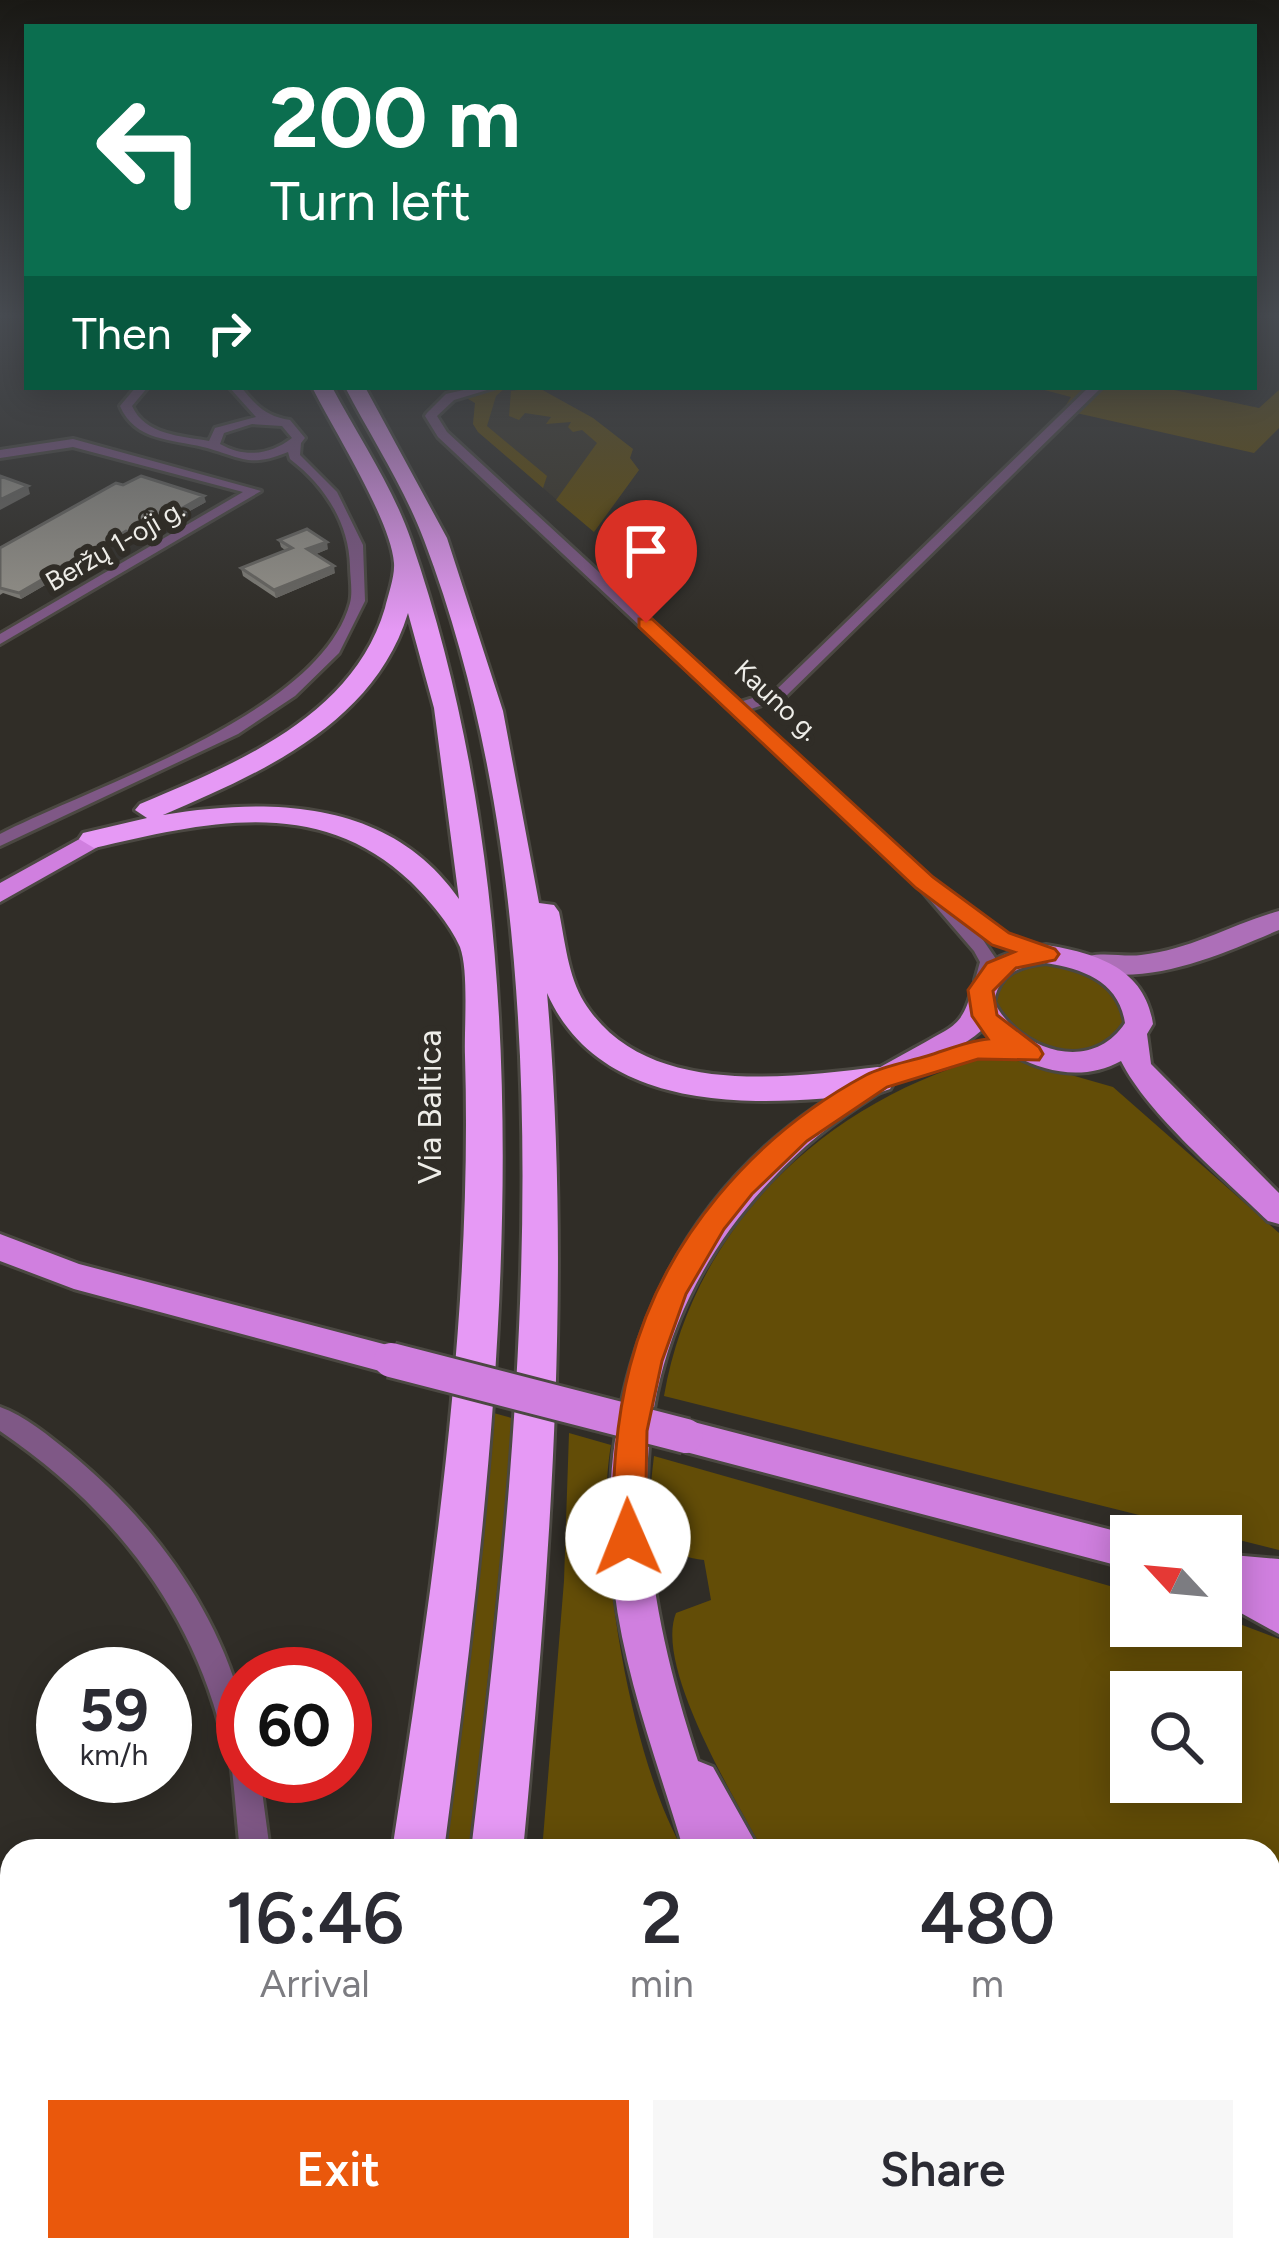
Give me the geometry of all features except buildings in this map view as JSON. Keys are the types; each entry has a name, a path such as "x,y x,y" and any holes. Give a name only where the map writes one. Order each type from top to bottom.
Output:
{"highway":[{"name":"Via Baltica","path":"340,420 372,478 407,565 452,734 477,952 482,1150 474,1337 453,1583 420,1839"},
{"path":"374,420 402,466 451,580 471,641 506,788 530,977 538,1225 524,1582 498,1839"},
{"path":"94,839 257,760 337,704 385,642 407,565"},
{"path":"506,788 530,848 556,975 568,1005 607,1045 666,1076 742,1092 878,1080"},
{"path":"94,839 220,814 283,813 345,826 382,841 419,867 456,912 477,952"}],"main road":[{"path":"0,894 94,839"},
{"path":"701,1839 646,1657 628,1538 631,1431 646,1361 692,1255 742,1186 797,1133 878,1080 957,1037 973,1022 983,991 1010,961 1046,954 1132,967 1217,945 1279,920"},
{"path":"1217,945 1155,981 1142,994 1132,1054 1140,1070 1208,1145 1279,1212"},
{"path":"1070,1062 1097,1060 1120,1051 1136,1024 1123,984 1091,963"},
{"path":"983,991 994,1031 1030,1054"},
{"path":"878,1080 977,1050 999,1048 1030,1054 1070,1062 1124,1083 1208,1145"},
{"path":"0,1247 74,1276 1110,1547"},
{"path":"1242,1576 1279,1577"},
{"path":"1242,1581 1279,1590"},
{"path":"1242,1590 1279,1616"},
{"path":"664,1718 732,1839"}],"street":[{"path":"133,420 160,436 281,462 316,480"},
{"path":"197,474 215,454 214,436 233,420"},
{"path":"0,842 80,799 229,732 280,700 333,650 359,598 361,566 344,513 294,456 299,438 294,427 275,420 196,432 140,426"},
{"name":"Kauno g.","path":"433,420 442,434 924,883 982,948 989,962 983,991"},
{"path":"737,708 780,694 1063,420"},
{"path":"0,454 74,443 197,474 295,444"},
{"name":"Beržų 1-oji g.","path":"0,640 254,491 197,474"},
{"name":"Kauno g.","path":"924,883 1000,939 1046,954"},
{"path":"0,1418 103,1494 155,1554 204,1640 216,1678"},
{"path":"249,1803 253,1839"}],"shaded area":[{"path":"473,420 595,420 633,449 630,458 639,470 594,532"},
{"path":"473,420 489,420 487,426 547,476 543,488 478,432"},
{"path":"549,420 595,420 633,449 630,458 639,470 594,532 556,500 597,443 582,430 573,432 568,427 571,422 546,424"},
{"path":"1105,420 1279,420 1279,428 1254,453"},
{"path":"1063,964 1094,975 1117,997 1123,1018 1114,1037 1103,1044 1058,1051 1032,1043 1012,1029 999,1011 996,993 1005,977 1026,966"},
{"path":"983,1058 1012,1058 1113,1087 1279,1233 1279,1550 1242,1541 1242,1515 1139,1515 664,1396 679,1335 703,1279 735,1228 774,1182 819,1141 869,1107 924,1079"},
{"path":"490,1412 515,1419 471,1839 444,1839"},
{"path":"569,1433 611,1445 608,1538 621,1653 648,1765 678,1839 543,1839 564,1581"},
{"path":"654,1456 1110,1586 1110,1647 1242,1647 1242,1625 1279,1639 1279,1839 756,1839 701,1733 677,1666 672,1637 676,1613 711,1600 704,1560 669,1548 653,1525"}],"route":[{"path":"628,1538 631,1431 646,1361 672,1291 714,1221 742,1186 797,1133 878,1080 977,1050 999,1048 1030,1054 994,1031 984,1016 981,990 995,969 1046,954 1000,939 924,883 646,623"}]}
